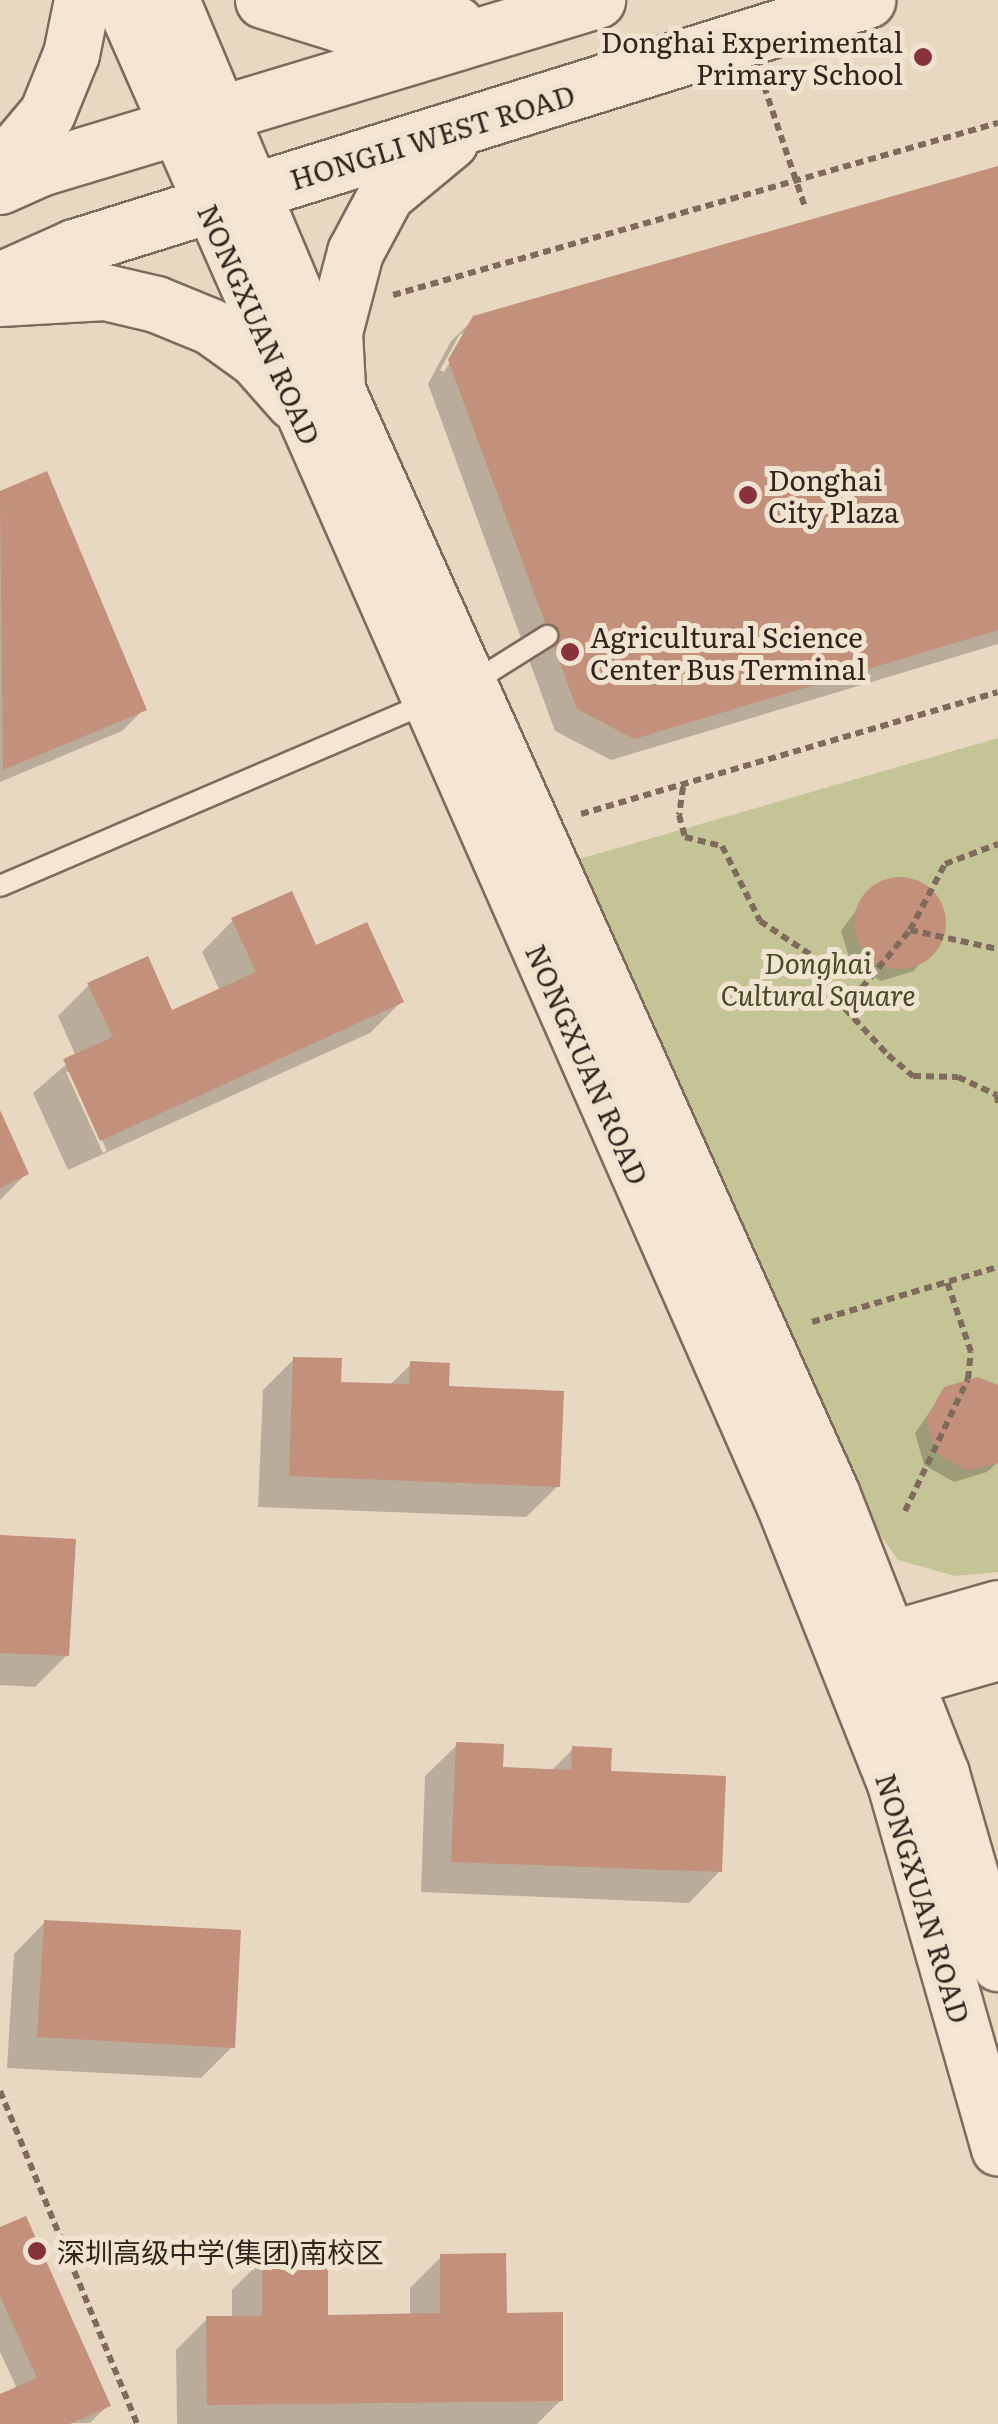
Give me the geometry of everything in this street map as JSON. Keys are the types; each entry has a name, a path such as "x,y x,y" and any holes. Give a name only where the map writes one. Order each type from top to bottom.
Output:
{"main road":[{"path":"0,169 47,113 71,54 82,0"},
{"path":"264,0 340,24 539,18"},
{"path":"0,186 198,121 597,0"},
{"name":"HONGLI WEST ROAD","path":"0,280 74,247 867,0"},
{"path":"0,298 105,292 156,304 210,326 256,360 316,394 342,291 386,194 430,153 488,118"}],"street":[{"name":"NONGXUAN ROAD","path":"121,0 198,121 449,693 832,1494 943,1774 998,1965"},
{"name":"NONGXUAN ROAD","path":"173,0 198,121"},
{"name":"NONGXUAN ROAD","path":"449,693 894,1784 998,2150"},
{"path":"851,1676 898,1659 998,1607"},
{"path":"898,1659 998,1654"}],"lane":[{"path":"0,886 449,693 547,636"}],"path":[{"path":"748,37 805,206"},
{"path":"390,296 998,122"},
{"path":"575,815 683,788 998,692"},
{"path":"683,788 679,815 685,837 722,846 760,921 811,955 845,1008 914,1076 958,1077 996,1095 998,1103"},
{"path":"845,1008 910,930 946,864 998,844"},
{"path":"910,930 998,949"},
{"path":"809,1323 998,1267"},
{"path":"906,1511 968,1379 970,1352 948,1282"},
{"path":"0,2091 138,2424"}],"green space":[{"name":"Donghai Cultural Square","path":"998,738 998,1572 955,1576 898,1560 856,1500 569,862"}],"building":[{"name":"Donghai City Plaza","path":"998,166 998,630 634,739 577,709 448,360 473,316"},
{"path":"47,471 147,710 3,770 0,491"},
{"path":"891,877 909,877 926,884 939,897 946,923 939,949 926,962 909,969 891,969 874,962 861,949 854,932 854,914 861,897 874,884"},
{"path":"292,891 316,945 367,922 404,1002 100,1141 63,1059 113,1037 87,983 148,956 172,1010 256,972 231,918"},
{"path":"0,1110 29,1174 0,1188"},
{"path":"293,1357 342,1358 341,1382 409,1384 410,1361 450,1363 449,1386 564,1391 560,1487 289,1476"},
{"path":"978,1377 998,1385 998,1463 967,1471 936,1453 926,1419 944,1387"},
{"path":"0,1535 76,1539 69,1656 0,1653"},
{"path":"456,1742 504,1744 503,1767 571,1770 572,1746 612,1748 611,1771 726,1776 722,1872 451,1862"},
{"path":"44,1920 241,1930 235,2048 37,2037"},
{"path":"26,2216 111,2406 70,2424 0,2424 0,2394 37,2378 0,2296 0,2227"},
{"path":"506,2253 507,2313 563,2312 563,2401 207,2405 206,2316 262,2316 262,2256 328,2256 328,2315 440,2313 440,2254"}],"place":[{"name":"Donghai Experimental Primary School","path":"923,57"},
{"name":"Donghai City Plaza","path":"748,495"},
{"name":"Agricultural Science Center Bus Terminal","path":"570,652"},
{"name":"深圳高级中学(集团)南校区","path":"37,2251"}]}
